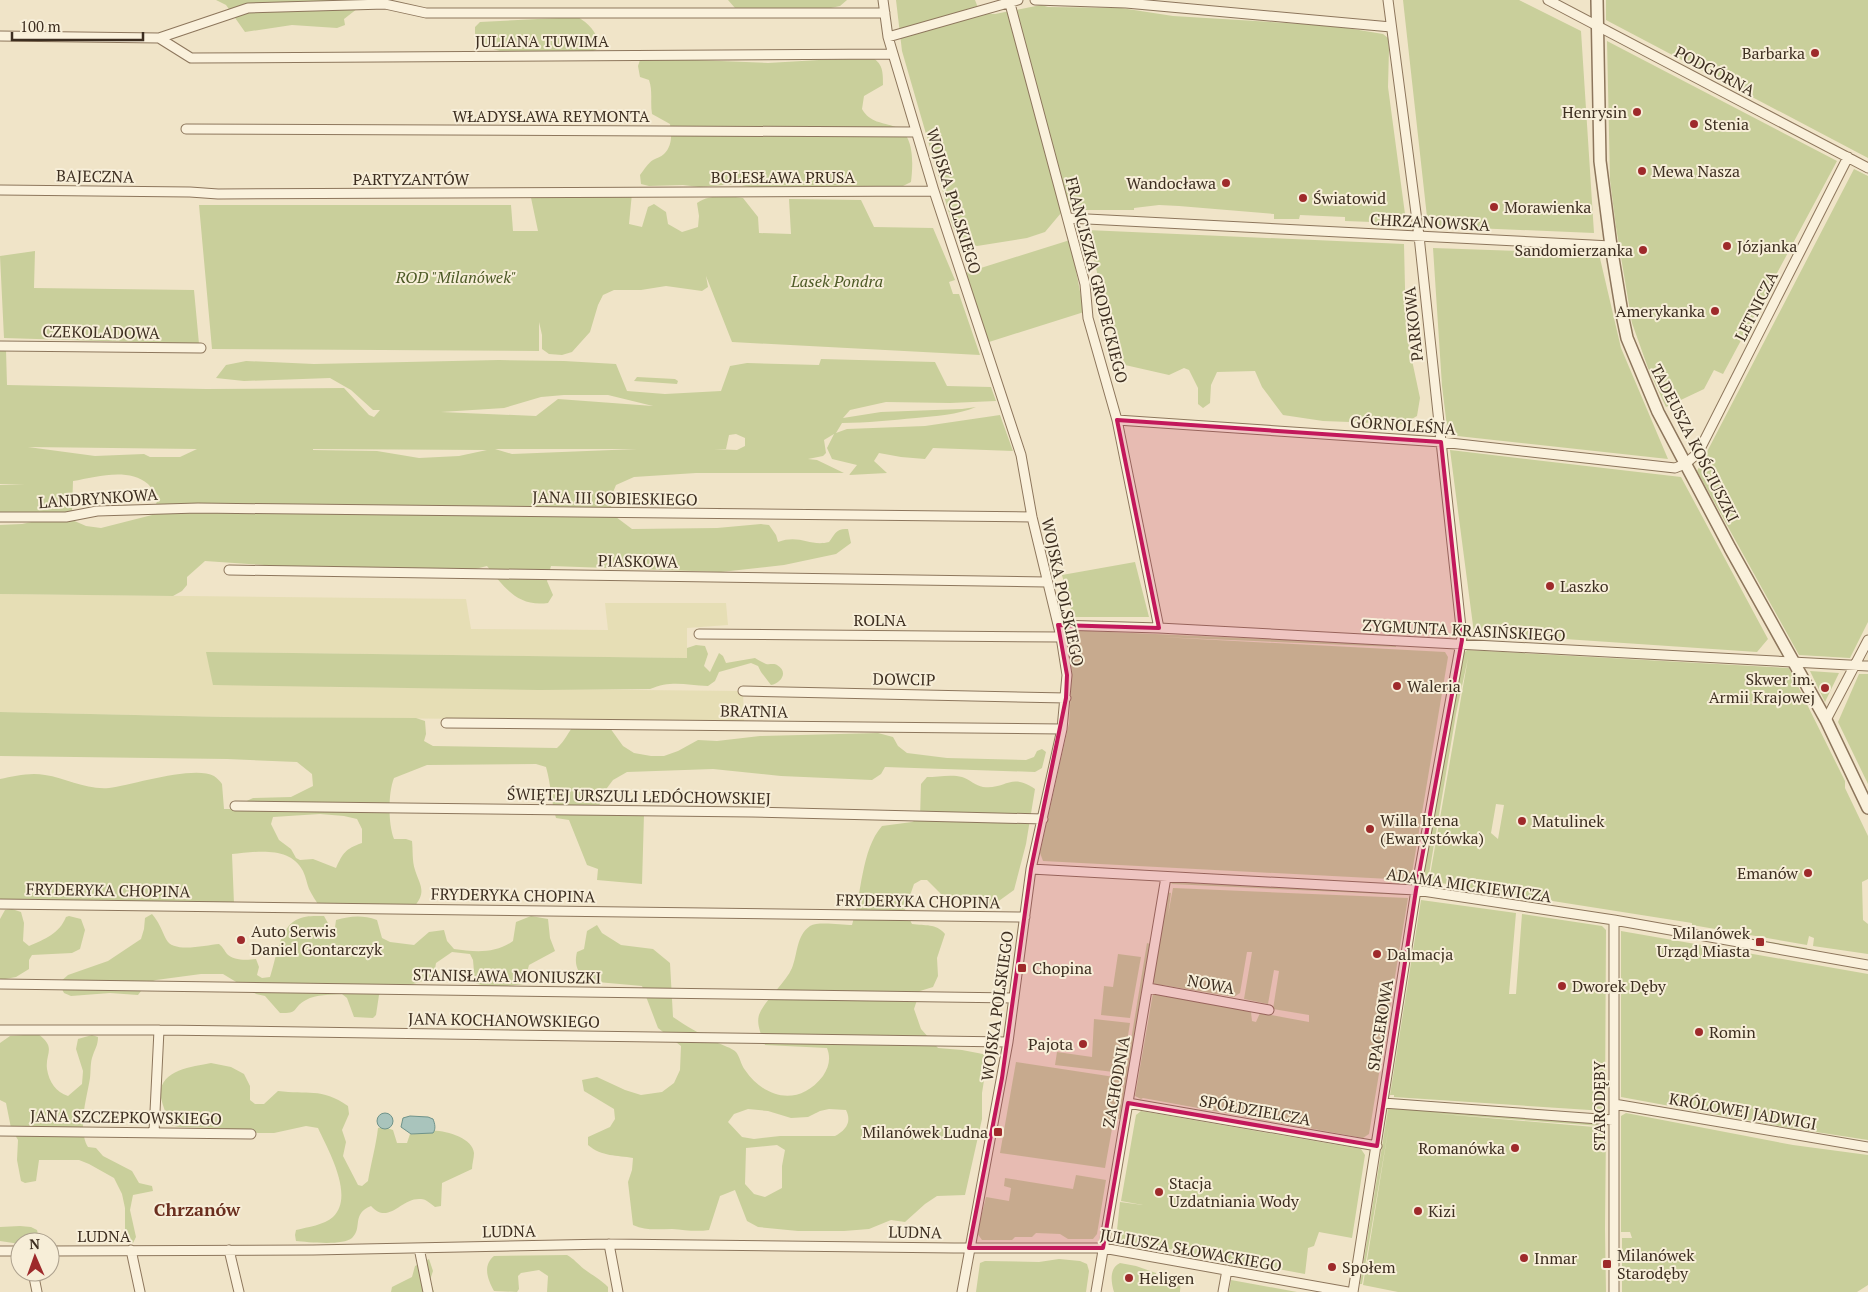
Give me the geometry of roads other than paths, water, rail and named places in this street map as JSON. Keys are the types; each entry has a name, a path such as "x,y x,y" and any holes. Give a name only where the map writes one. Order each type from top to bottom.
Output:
{"street":[{"name":"WOJSKA POLSKIEGO","path":"883,0 888,37 916,132 1016,440 1046,582 1061,637 1067,675 1062,729 1031,870 1008,1042 962,1292"},
{"path":"888,37 1012,0"},
{"name":"FRANCISZKA GRODECKIEGO","path":"1012,0 1085,284 1088,318 1117,420 1159,628"},
{"path":"1035,0 1176,4 1391,28"},
{"name":"PARKOWA","path":"1388,0 1419,236 1462,640 1459,645"},
{"name":"PODGÓRNA","path":"1548,0 1868,168"},
{"name":"TADEUSZA KOŚCIUSZKI","path":"1597,0 1600,161 1611,246 1627,338 1658,412 1826,720 1868,808"},
{"path":"0,36 159,38 248,8 385,4 426,13 885,13"},
{"name":"JULIANA TUWIMA","path":"159,38 191,58 893,54"},
{"name":"WŁADYSŁAWA REYMONTA","path":"186,129 916,132"},
{"name":"LETNICZA","path":"1685,464 1698,453 1848,157"},
{"name":"BAJECZNA","path":"0,190 190,192"},
{"name":"BOLESŁAWA PRUSA","path":"632,193 934,191"},
{"name":"PARTYZANTÓW","path":"190,192 218,194 632,193"},
{"name":"CHRZANOWSKA","path":"1068,218 1611,246"},
{"name":"CZEKOLADOWA","path":"0,346 201,348"},
{"name":"GÓRNOLEŚNA","path":"1117,420 1440,442 1675,468 1685,464"},
{"name":"JANA III SOBIESKIEGO","path":"198,508 1032,517"},
{"name":"LANDRYNKOWA","path":"0,517 66,517 97,511 198,508"},
{"name":"PIASKOWA","path":"229,570 1046,582"},
{"name":"ZYGMUNTA KRASIŃSKIEGO","path":"1058,625 1159,628 1868,666"},
{"name":"ROLNA","path":"699,634 1061,637"},
{"path":"1826,720 1868,640"},
{"name":"SPACEROWA","path":"1353,1292 1416,890 1459,645"},
{"name":"DOWCIP","path":"743,691 1066,698"},
{"name":"BRATNIA","path":"446,723 1062,729"},
{"name":"ŚWIĘTEJ URSZULI LEDÓCHOWSKIEJ","path":"235,806 761,812 1043,818"},
{"name":"ADAMA MICKIEWICZA","path":"1031,870 1416,890 1614,920 1868,965"},
{"name":"ZACHODNIA","path":"1096,1292 1166,877"},
{"name":"FRYDERYKA CHOPINA","path":"0,904 1025,917"},
{"name":"STARODĘBY","path":"1614,920 1614,1292"},
{"name":"STANISŁAWA MONIUSZKI","path":"0,984 1014,998"},
{"name":"NOWA","path":"1148,988 1269,1010"},
{"name":"JANA KOCHANOWSKIEGO","path":"0,1030 159,1030 1008,1042"},
{"path":"154,1132 159,1030"},
{"name":"SPÓŁDZIELCZA","path":"1128,1103 1377,1146"},
{"path":"1384,1103 1613,1120"},
{"name":"KRÓLOWEJ JADWIGI","path":"1614,1104 1868,1147"},
{"name":"JANA SZCZEPKOWSKIEGO","path":"0,1131 251,1134"},
{"path":"609,1244 618,1292"},
{"name":"LUDNA","path":"60,1251 419,1248 609,1244 969,1248"},
{"path":"419,1248 428,1292"},
{"name":"JULIUSZA SŁOWACKIEGO","path":"969,1248 1103,1248 1348,1292"},
{"path":"131,1250 140,1292"},
{"path":"229,1250 239,1292"},
{"path":"1223,1292 1227,1270"}],"water":[{"path":"385,1113 391,1115 393,1121 391,1127 385,1129 379,1127 377,1121 379,1115"},
{"path":"410,1116 433,1119 435,1130 433,1133 411,1134 401,1127 403,1118"}],"place":[{"name":"Barbarka","path":"1815,53"},
{"name":"Henrysin","path":"1637,112"},
{"name":"Stenia","path":"1694,124"},
{"name":"Mewa Nasza","path":"1642,171"},
{"name":"Wandocława","path":"1226,183"},
{"name":"Światowid","path":"1303,198"},
{"name":"Morawienka","path":"1494,207"},
{"name":"Józjanka","path":"1727,246"},
{"name":"Sandomierzanka","path":"1643,250"},
{"name":"Amerykanka","path":"1715,311"},
{"name":"Laszko","path":"1550,586"},
{"name":"Waleria","path":"1397,686"},
{"name":"Skwer im. Armii Krajowej","path":"1825,688"},
{"name":"Matulinek","path":"1522,821"},
{"name":"Willa Irena (Ewarystówka)","path":"1370,829"},
{"name":"Emanów","path":"1808,873"},
{"name":"Auto Serwis Daniel Gontarczyk","path":"241,940"},
{"name":"Milanówek Urząd Miasta","path":"1760,942"},
{"name":"Dalmacja","path":"1377,954"},
{"name":"Chopina","path":"1022,968"},
{"name":"Dworek Dęby","path":"1562,986"},
{"name":"Romin","path":"1699,1032"},
{"name":"Pajota","path":"1083,1044"},
{"name":"Milanówek Ludna","path":"998,1132"},
{"name":"Romanówka","path":"1515,1148"},
{"name":"Stacja Uzdatniania Wody","path":"1159,1192"},
{"name":"Kizi","path":"1418,1211"},
{"name":"Inmar","path":"1524,1258"},
{"name":"Milanówek Starodęby","path":"1607,1264"},
{"name":"Społem","path":"1332,1267"},
{"name":"Heligen","path":"1129,1278"}],"district":[{"name":"Chrzanów","path":"197,1209"}],"park label":[{"name":"ROD \"Milanówek\"","path":"456,277"},
{"name":"Lasek Pondra","path":"837,281"}]}
